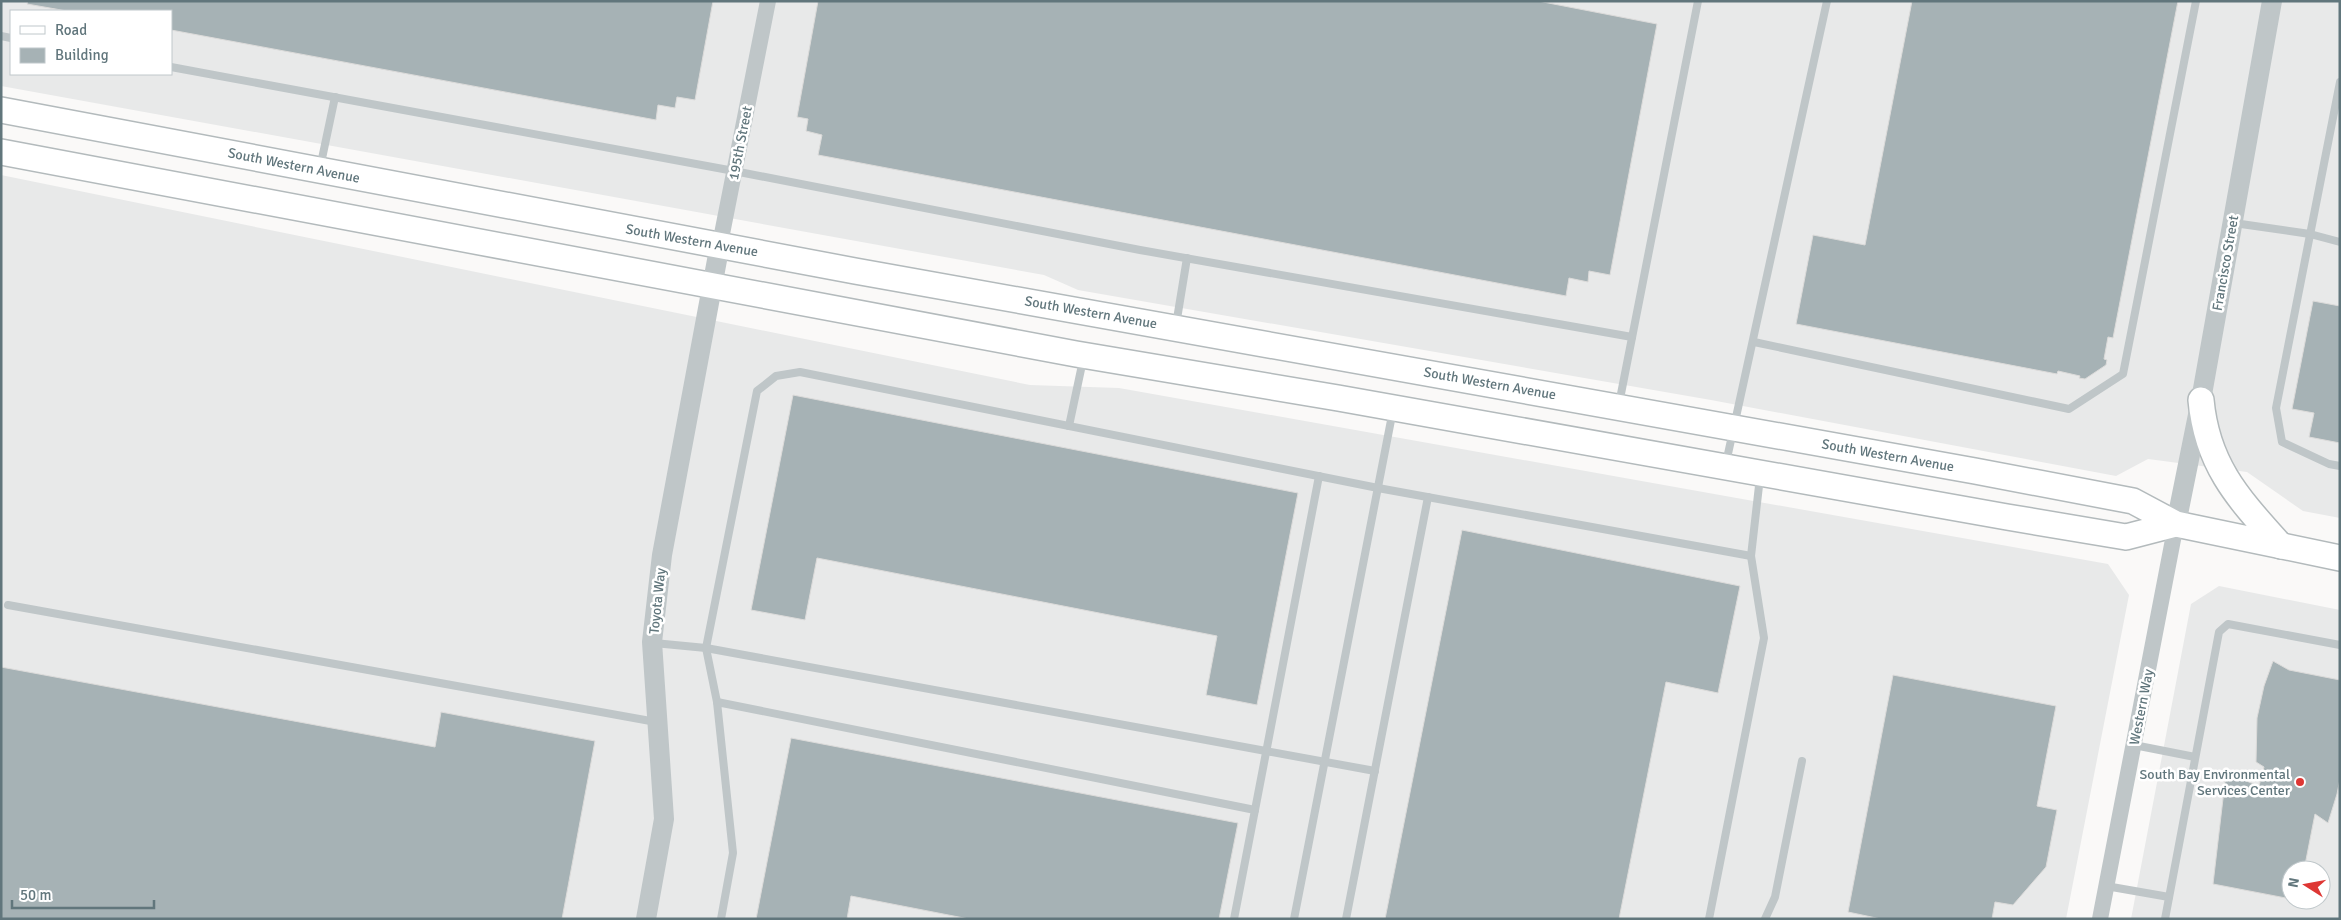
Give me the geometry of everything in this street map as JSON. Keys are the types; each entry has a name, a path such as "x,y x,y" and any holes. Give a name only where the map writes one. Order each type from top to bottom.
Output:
{"main road":[{"name":"South Western Avenue","path":"1,110 720,244 855,271 1619,406 2133,501 2176,524 2340,558"},
{"name":"South Western Avenue","path":"1,152 1084,356 2126,537 2176,524"},
{"path":"2201,400 2206,436 2217,464 2230,485 2281,546"}],"street":[{"name":"195th Street","path":"713,285 768,1"},
{"name":"Francisco Street","path":"2176,524 2201,400 2269,3"},
{"name":"Toyota Way","path":"646,919 664,819 652,642 662,555 713,285"},
{"name":"Western Way","path":"2100,919 2176,524"}],"lane":[{"path":"1619,406 1698,1"},
{"path":"1725,468 1827,1"},
{"path":"1754,342 2069,409 2123,374 2196,1"},
{"path":"172,67 734,171 1187,258 1632,336"},
{"path":"2340,82 2276,408 2282,442 2330,464 2340,466"},
{"path":"320,170 335,97"},
{"path":"2232,223 2310,234 2340,242"},
{"path":"1176,327 1187,258"},
{"path":"1069,426 1084,356"},
{"path":"721,919 733,853 717,702 706,648 757,391 776,376 800,372 1428,498 1751,556"},
{"path":"1294,919 1393,409"},
{"path":"1709,919 1764,638 1751,556 1760,473"},
{"path":"1234,919 1319,476"},
{"path":"1346,919 1428,498"},
{"path":"8,605 658,722"},
{"path":"2165,919 2219,632 2228,624 2340,645"},
{"path":"652,642 706,648 1375,771"},
{"path":"717,702 1255,810"},
{"path":"2134,745 2196,757"},
{"path":"1765,919 1775,897 1802,761"},
{"path":"2106,886 2170,898"}],"shaded area":[{"path":"1,1 2340,1 2340,518 2303,511 2247,472 2148,459 2116,476 1711,400 1078,290 1044,275 1,86"},
{"path":"1,175 1030,385 1119,388 2108,564 2129,595 2066,919 1,919"},
{"path":"2219,586 2340,610 2340,919 2131,919 2191,604"}],"building":[{"path":"28,1 713,1 695,100 677,97 675,108 658,105 656,120 172,30 172,10 61,10 27,4"},
{"path":"818,1 1538,1 1657,24 1610,275 1589,271 1588,282 1569,278 1566,296 818,155 822,135 806,131 808,119 797,117"},
{"path":"1912,1 2178,1 2113,338 2108,337 2104,359 2107,360 2106,365 2085,379 2058,371 2057,374 1796,324 1813,235 1865,245"},
{"path":"2313,301 2340,306 2340,443 2309,437 2314,413 2292,409"},
{"path":"793,395 1298,493 1257,705 1206,695 1217,636 817,558 805,620 751,610"},
{"path":"1462,530 1740,586 1718,693 1666,682 1619,919 1385,919"},
{"name":"South Bay Environmental Services Center","path":"2273,661 2289,670 2340,680 2340,779 2337,794 2328,823 2315,814 2306,860 2281,860 2281,897 2213,884 2226,773 2259,786 2264,767 2256,762 2257,718 2264,686"},
{"path":"1,667 435,747 441,712 595,741 562,919 1,919"},
{"path":"1893,675 2056,706 2037,806 2057,810 2046,867 2013,905 1995,902 1992,919 1881,919 1848,912"},
{"path":"791,738 1238,823 1219,919 969,919 851,896 847,919 756,919"}],"place":[{"name":"South Bay Environmental Services Center","path":"2300,782"}]}
